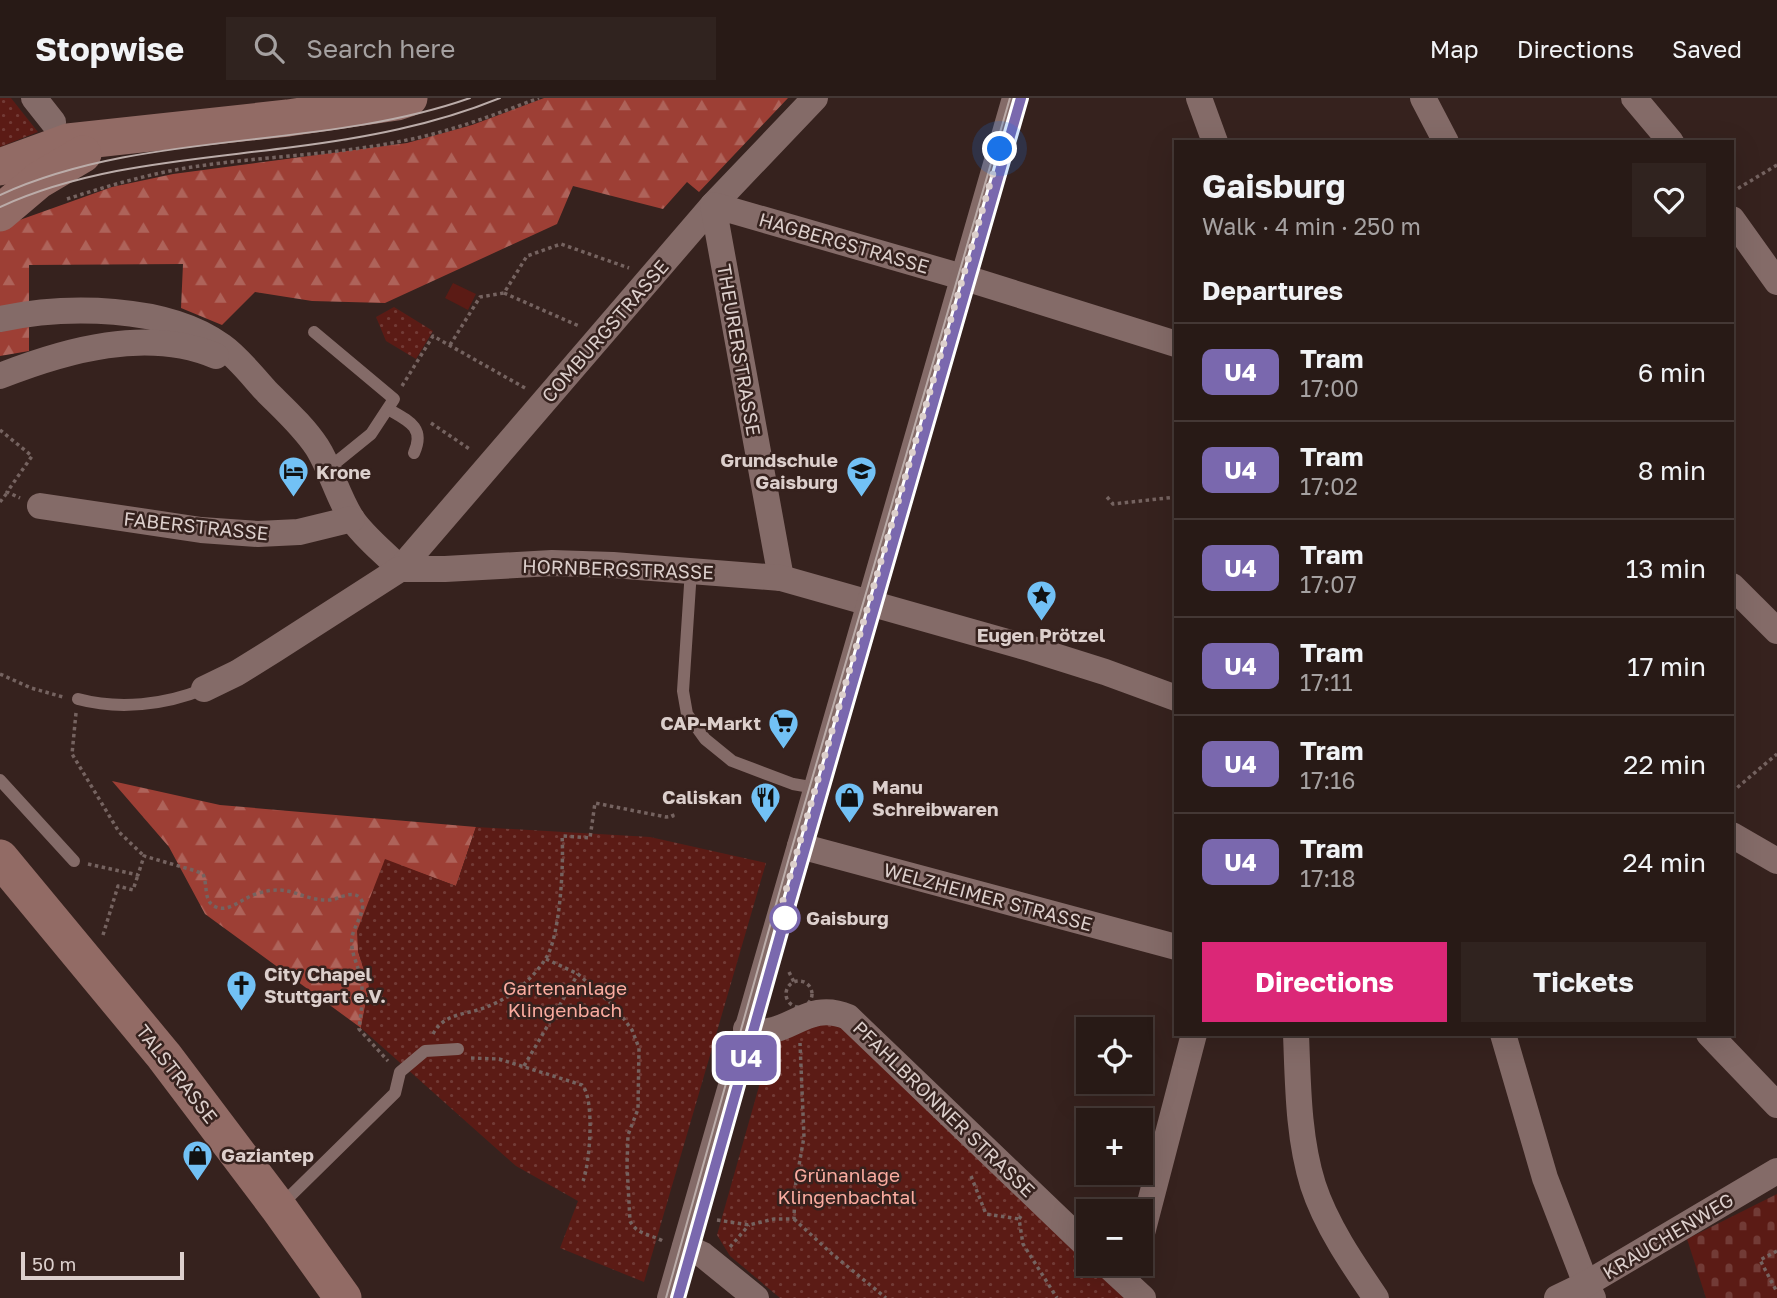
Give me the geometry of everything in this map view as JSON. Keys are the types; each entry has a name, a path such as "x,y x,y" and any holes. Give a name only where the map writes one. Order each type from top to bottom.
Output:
{"street":[{"path":"34,98 52,122"},
{"path":"0,167 68,142 288,118 409,98"},
{"name":"COMBURGSTRASSE","path":"400,569 713,205 815,98"},
{"path":"670,1298 1015,98"},
{"path":"1199,98 1214,140"},
{"path":"1423,98 1445,140"},
{"path":"1634,98 1669,140"},
{"path":"0,213 39,180 76,157 133,134"},
{"name":"HAGBERGSTRASSE","path":"713,205 963,277 1174,343"},
{"name":"THEURERSTRASSE","path":"713,205 781,578"},
{"path":"1734,222 1777,282"},
{"path":"0,319 24,314 81,312 151,317 180,324 225,347 305,430 329,468 352,519 400,569 256,662 204,689"},
{"path":"0,376 60,355 152,342 195,348 241,366"},
{"name":"FABERSTRASSE","path":"40,506 201,530 258,534 299,532 352,519"},
{"name":"HORNBERGSTRASSE","path":"400,569 552,563 691,570 781,578 1032,649 1174,697"},
{"path":"1734,588 1777,631"},
{"path":"1734,836 1777,861"},
{"name":"WELZHEIMER STRASSE","path":"800,846 1174,946"},
{"name":"TALSTRASSE","path":"0,858 164,1056 278,1207 340,1297"},
{"name":"PFAHLBRONNER STRASSE","path":"746,1029 771,1033 820,1011 836,1012 848,1017 1076,1236"},
{"path":"1151,1199 1193,1036"},
{"path":"1296,1036 1303,1138 1313,1183 1325,1216 1376,1298"},
{"path":"1504,1036 1545,1178 1590,1291"},
{"path":"1711,1036 1777,1105"},
{"name":"KRAUCHENWEG","path":"1557,1298 1590,1291 1777,1171"},
{"path":"684,1250 703,1255 756,1298"}],"lane":[{"path":"314,332 392,402 417,431 419,442 414,453"},
{"path":"329,468 371,434 392,402"},
{"path":"691,570 683,691 687,714 705,738 732,761 781,780 816,788"},
{"path":"78,699 110,705 164,701 204,689"},
{"path":"0,780 74,861"},
{"path":"278,1207 395,1093 400,1072 425,1051 457,1049"}],"path":[{"path":"65,200 112,184 181,169 342,151 408,140 472,123 539,98"},
{"path":"1734,191 1777,165"},
{"path":"504,293 527,256 561,244 652,276"},
{"path":"593,256 595,250"},
{"path":"450,345 480,297 504,293 601,335"},
{"path":"490,464 434,422 392,402 433,336 494,368 546,400"},
{"path":"0,430 32,456 0,502"},
{"path":"7,492 40,506"},
{"path":"1107,497 1113,504 1174,497"},
{"path":"0,674 31,688 78,699 72,754 119,832 144,856 203,874 207,899 214,907 222,908 254,894 283,889 320,900 333,900 345,895 356,895 361,899 363,906 351,940 363,996 359,1028 375,1049"},
{"path":"1734,790 1777,754"},
{"path":"425,1051 437,1025 454,1015 491,1006 523,985 546,958 553,943 563,859 562,836 590,838 595,803 666,817 673,817 671,811"},
{"path":"81,955 102,938 118,886 132,890 144,856"},
{"path":"74,861 138,875"},
{"path":"546,958 578,974 615,1007 632,1030 639,1048 638,1109 628,1135 630,1221 641,1233 684,1250"},
{"path":"524,1066 578,974"},
{"path":"794,1219 795,1188 804,1137 799,1019"},
{"path":"457,1049 472,1058 499,1059 578,1082 586,1089 589,1096 590,1156 583,1181"},
{"path":"971,1176 986,1214 1019,1219"},
{"path":"1031,1194 1019,1219 1023,1244 1057,1298"},
{"path":"694,1214 749,1224 774,1219 794,1219 886,1298"},
{"path":"1777,1251 1760,1259 1777,1292"}],"green space":[{"path":"0,98 11,98 38,132 0,147"},
{"path":"544,98 788,98 699,192 687,182 663,209 573,186 557,224 385,303 312,301 255,292 222,325 181,308 183,264 29,265 29,351 0,356 0,227 112,187 173,174 407,143 472,125"},
{"path":"453,283 476,294 468,310 445,298"},
{"path":"394,307 433,331 416,359 386,341 376,317"},
{"path":"112,781 220,805 476,827 456,886 385,860 358,951 369,986 361,1028 205,914 169,847"},
{"name":"Gartenanlage Klingenbach","path":"476,827 650,837 766,863 644,1282 560,1248 578,1201 516,1166 361,1028 369,986 358,951 357,931 385,859 456,886"},
{"name":"Grünanlage Klingenbachtal","path":"796,1013 846,1028 1076,1251 1076,1276 1101,1276 1124,1298 780,1298 730,1256 717,1235 776,1026"},
{"path":"1777,1194 1777,1298 1706,1298 1687,1239"}],"tram line":[{"path":"0,195 55,174 113,159 354,126 413,115 470,98"},
{"path":"0,207 35,193 107,173 372,135 450,116 500,98"},
{"path":"666,1298 789,858 1010,98"},
{"path":"678,1298 784,918 1021,98"},
{"name":"U4","path":"678,1298 1021,98"}],"place":[{"name":"Grundschule Gaisburg","path":"861,498"},
{"name":"Krone","path":"293,499"},
{"name":"Eugen Prötzel","path":"1041,623"},
{"name":"CAP-Markt","path":"784,750"},
{"name":"Caliskan","path":"765,824"},
{"name":"Manu Schreibwaren","path":"849,825"},
{"name":"Gaisburg","path":"785,918"},
{"name":"City Chapel Stuttgart e.V.","path":"241,1012"},
{"name":"Gaziantep","path":"198,1182"}],"route":[{"path":"785,918 778,918 1000,149"}]}
